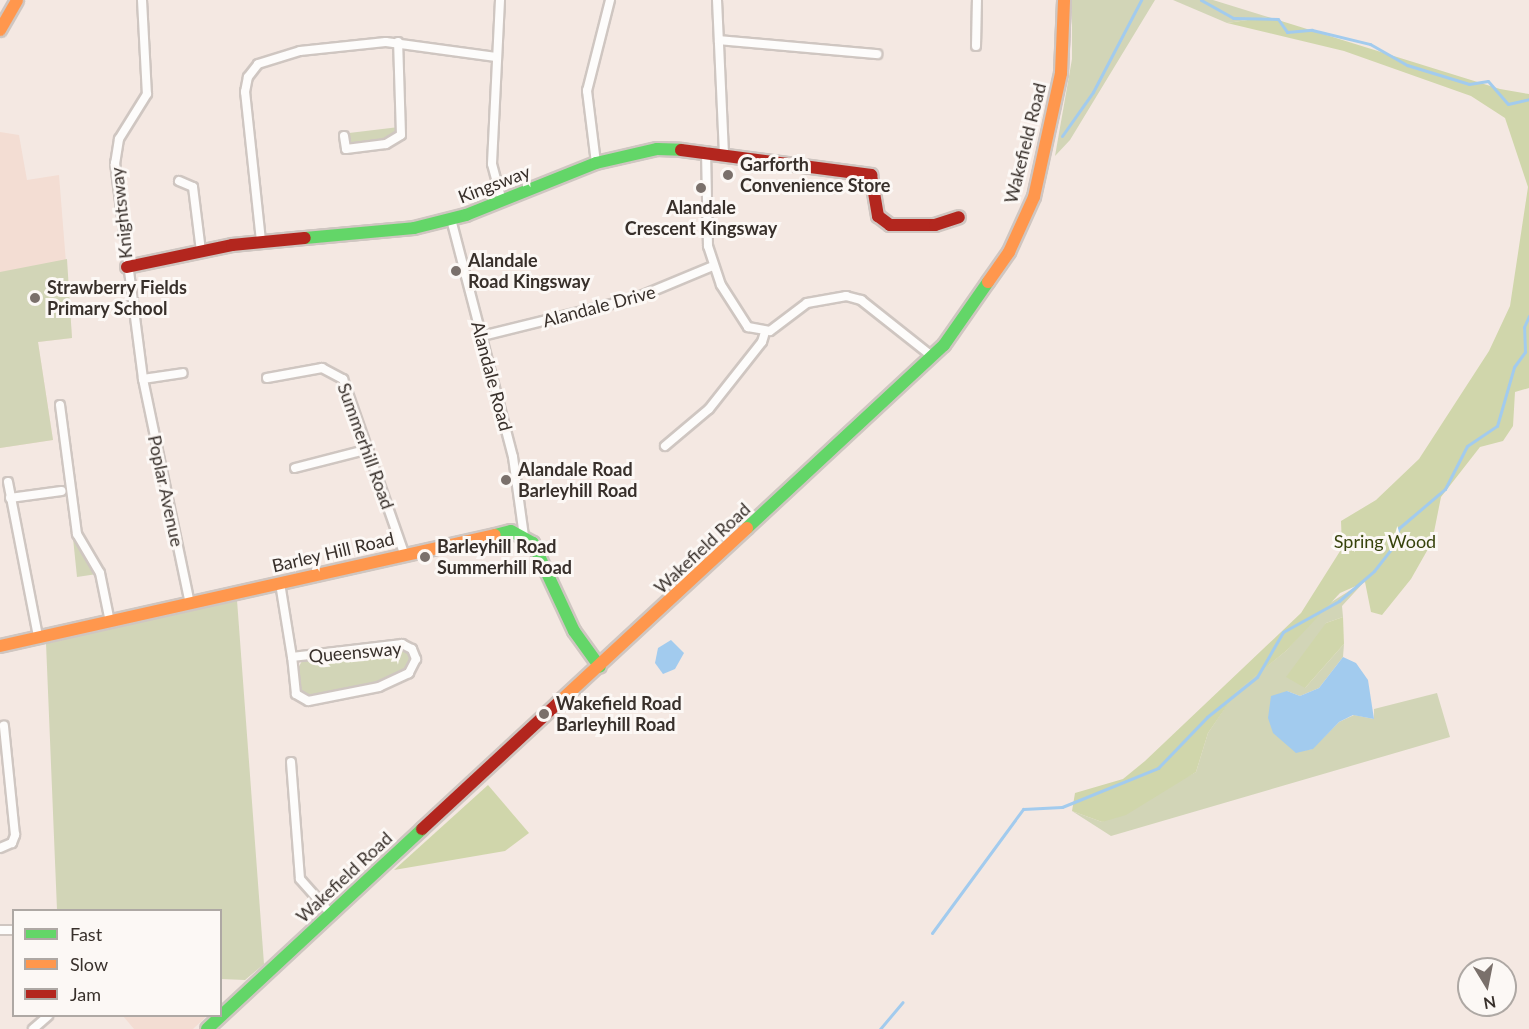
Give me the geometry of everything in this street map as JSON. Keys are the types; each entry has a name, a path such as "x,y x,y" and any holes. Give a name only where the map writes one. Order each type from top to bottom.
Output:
{"street":[{"path":"0,30 16,0"},
{"name":"Knightsway","path":"135,327 115,154 147,94 142,0"},
{"path":"500,0 492,164 502,201"},
{"path":"596,164 587,91 610,0"},
{"path":"717,0 724,153"},
{"path":"976,46 977,0"},
{"name":"Wakefield Road","path":"222,1015 933,357 968,314 1009,252 1034,197 1050,130 1065,39 1064,0"},
{"path":"719,40 876,54"},
{"path":"261,241 245,92 252,70 264,60 300,51 398,42 496,57"},
{"path":"344,136 345,149 387,144 401,135 398,42"},
{"name":"Kingsway","path":"127,267 261,241 376,233 451,219 596,164 657,149 724,153 871,175 878,216 886,224 934,225 959,217"},
{"path":"706,151 704,219 713,266 743,320 765,332"},
{"path":"179,181 193,188 201,252"},
{"name":"Alandale Road","path":"451,219 513,457 524,536"},
{"name":"Alandale Drive","path":"482,336 636,298 713,266"},
{"path":"665,446 709,409 762,342 765,332 815,300 846,296 861,300 933,357"},
{"name":"Poplar Avenue","path":"135,327 143,380 190,603"},
{"name":"Summerhill Road","path":"267,378 315,368 338,373 348,385 404,554"},
{"path":"143,380 183,373"},
{"path":"60,405 77,534 99,573 110,622"},
{"path":"295,468 369,449"},
{"path":"8,482 22,575 34,600 38,638"},
{"path":"10,498 62,491"},
{"name":"Barley Hill Road","path":"0,646 503,531 524,536"},
{"path":"524,536 537,550 574,631 600,667"},
{"name":"Queensway","path":"280,583 296,694 308,701 379,687 409,673 416,659 412,649 402,644 292,657"},
{"path":"0,848 9,846 15,835 5,768 4,726"},
{"path":"291,762 300,879 331,914"},
{"path":"33,1029 47,1017"},
{"name":"Wakefield Road","path":"207,1029 220,1017"}],"shaded area":[{"name":"Strawberry Fields Primary School","path":"0,132 19,135 27,180 59,175 72,338 38,342 53,440 0,448"},
{"path":"124,1017 206,1017 193,1029 134,1029"}],"green space":[{"path":"1072,0 1155,0 1070,140 1055,156 1072,59"},
{"path":"1173,0 1213,0 1268,17 1227,23"},
{"name":"Spring Wood","path":"1268,17 1500,89 1529,94 1529,388 1515,392 1513,426 1503,441 1480,447 1441,497 1432,542 1411,579 1382,615 1371,612 1365,582 1340,593 1286,651 1237,691 1208,733 1196,772 1126,815 1102,822 1072,811 1075,793 1123,779 1145,761 1301,613 1342,548 1341,521 1376,500 1419,459 1489,351 1510,306 1528,187 1505,118 1471,96 1344,51 1227,23"},
{"path":"399,127 389,139 350,143 349,133"},
{"name":"Strawberry Fields Primary School","path":"67,259 72,338 38,342 53,440 0,448 0,272"},
{"path":"73,538 97,574 77,577"},
{"path":"1365,581 1342,606 1343,617 1326,623 1305,688 1344,644 1343,657 1319,688 1300,696 1287,691 1296,752 1312,749 1339,722 1354,715 1374,719 1374,709 1437,693 1450,737 1111,836 1072,811 1102,822 1196,772 1208,733 1237,690 1286,651 1325,606"},
{"path":"237,600 264,964 245,980 222,979 222,909 57,909 46,643"},
{"path":"1343,617 1344,644 1305,688 1286,677 1326,623"},
{"path":"402,649 411,656 407,670 377,684 308,697 299,690 297,670 302,661"},
{"path":"488,785 529,833 505,851 394,870"}],"water":[{"path":"671,640 684,653 675,669 663,674 655,663 658,648"},
{"path":"1343,657 1356,663 1368,680 1374,719 1353,715 1339,722 1313,749 1296,753 1273,733 1268,718 1271,696 1287,691 1300,696 1319,688"}],"waterway":[{"path":"1062,136 1093,92 1141,0"},
{"path":"1201,0 1233,18 1278,19 1287,32 1312,30 1370,44 1407,65 1469,84 1488,81 1508,104 1529,99"},
{"path":"932,933 1023,809 1062,807 1158,768 1207,717 1257,677 1283,632 1339,601 1374,571 1392,548 1399,528 1445,489 1467,446 1497,426 1514,367 1525,352 1524,327 1529,316"},
{"path":"880,1029 903,1002"}],"traffic: fast":[{"path":"305,238 414,228 466,215 596,163 657,149 681,150"},
{"path":"747,528 944,345 988,282"},
{"path":"495,535 511,531 533,543 574,631 600,667"},
{"path":"222,1015 422,829"},
{"path":"207,1029 220,1017"}],"traffic: slow":[{"path":"0,30 17,0"},
{"path":"988,282 1009,252 1034,197 1061,73 1064,0"},
{"path":"557,704 747,528"},
{"path":"0,646 495,535"}],"traffic: jam":[{"path":"681,150 871,175 878,216 890,225 935,225 959,217"},
{"path":"127,267 232,245 305,238"},
{"path":"422,829 557,704"}],"place":[{"name":"Garforth Convenience Store","path":"728,175"},
{"name":"Alandale Crescent Kingsway","path":"701,188"},
{"name":"Alandale Road Kingsway","path":"456,271"},
{"name":"Strawberry Fields Primary School","path":"35,298"},
{"name":"Alandale Road Barleyhill Road","path":"506,480"},
{"name":"Barleyhill Road Summerhill Road","path":"425,557"},
{"name":"Wakefield Road Barleyhill Road","path":"544,714"}]}
